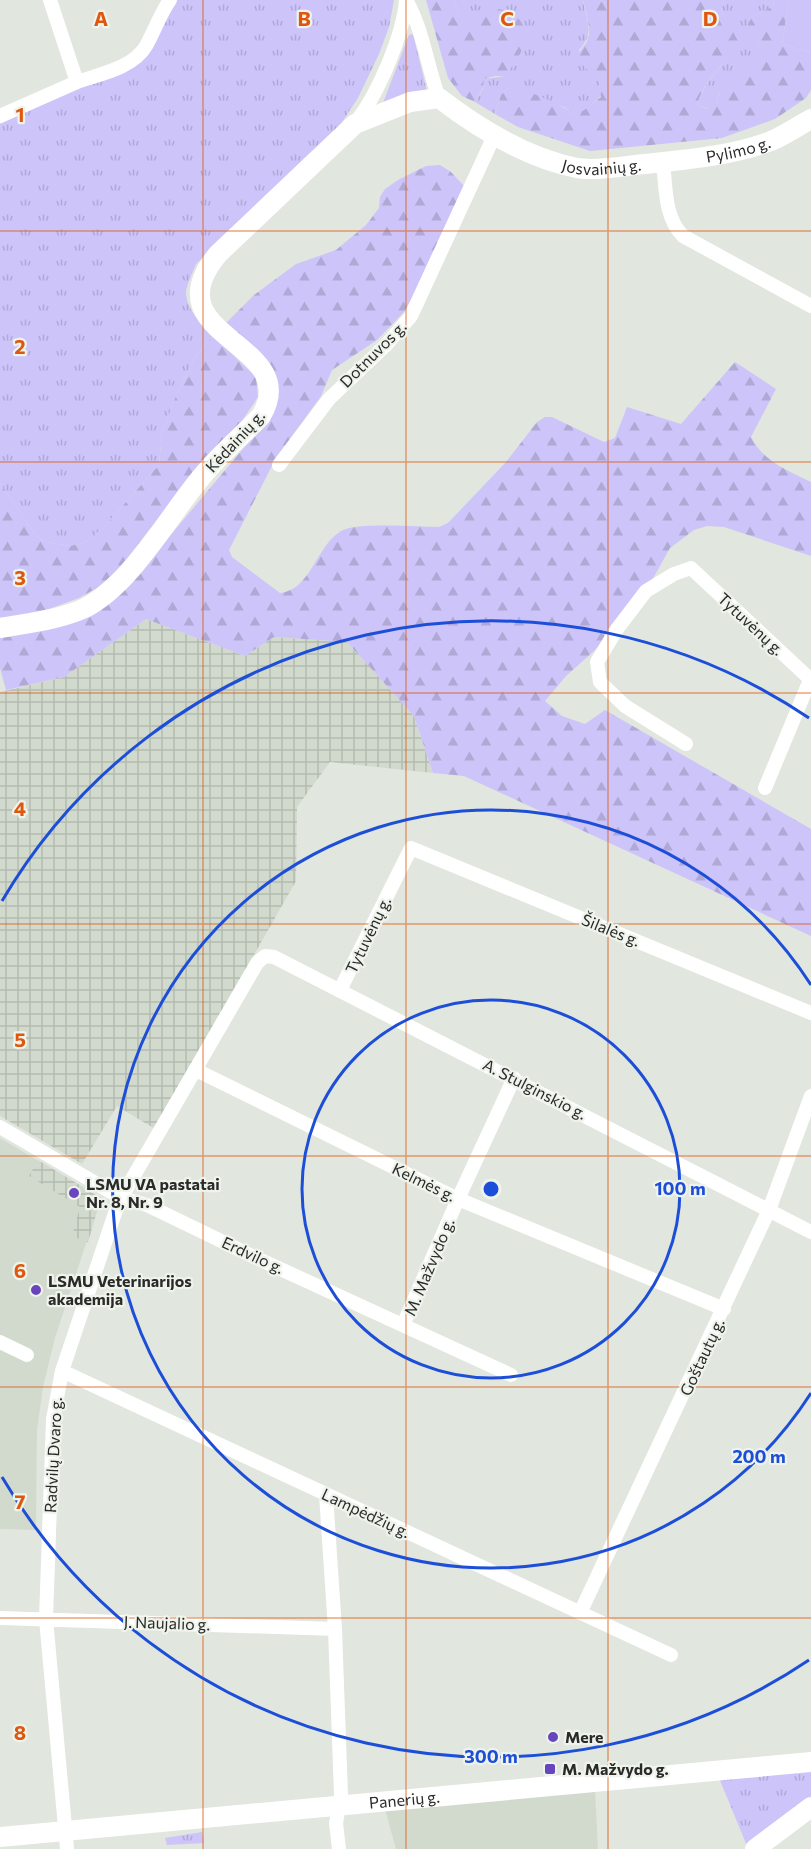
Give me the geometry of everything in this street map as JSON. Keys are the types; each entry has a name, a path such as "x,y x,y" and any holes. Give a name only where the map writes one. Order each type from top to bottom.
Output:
{"main road":[{"name":"Kėdainių g.","path":"0,628 62,616 85,608 108,592 124,577 203,475 261,416 267,405 268,381 263,370 253,358 215,327 202,308 200,300 202,278 218,254 355,124 410,102 439,98"},
{"name":"Josvainių g.","path":"439,98 495,134 535,154 580,168 597,169 663,162"},
{"name":"Pylimo g.","path":"663,162 759,145 811,119"},
{"name":"Panerių g.","path":"0,1837 66,1840 340,1805 810,1762"},
{"path":"754,1849 811,1807"}],"street":[{"path":"50,0 77,82"},
{"path":"0,116 77,82 114,70 142,52 162,11 170,0"},
{"path":"406,0 413,10 430,74 439,98"},
{"path":"355,124 375,95 397,35 406,0"},
{"name":"Dotnuvos g.","path":"279,465 328,399 386,345 411,316 495,134"},
{"name":"Josvainių g.","path":"663,162 669,213 673,224 683,237 811,306"},
{"name":"Tytuvėnų g.","path":"686,744 625,706 600,682 597,662 617,629 646,591 674,574 691,568 811,680"},
{"path":"765,788 811,680"},
{"name":"Tytuvėnų g.","path":"340,990 411,848"},
{"name":"Šilalės g.","path":"411,848 811,1013"},
{"name":"A. Stulginskio g.","path":"257,963 265,956 274,957 811,1232"},
{"name":"Radvilų Dvaro g.","path":"66,1840 46,1619 53,1419 62,1371 122,1198 257,963"},
{"name":"Kelmės g.","path":"196,1070 458,1199 724,1309"},
{"name":"M. Mažvydo g.","path":"403,1325 514,1078"},
{"name":"Goštautų g.","path":"580,1613 769,1210 811,1096"},
{"name":"Erdvilo g.","path":"0,1127 122,1198 147,1205 511,1375"},
{"path":"0,1342 27,1355"},
{"name":"Lampėdžių g.","path":"62,1371 671,1655"},
{"path":"326,1495 341,1795 336,1823 339,1849"},
{"name":"J. Naujalio g.","path":"0,1618 334,1629"}],"shaded area":[{"path":"146,619 245,656 274,637 347,642 414,716 433,773 330,762 297,807 296,881 155,1129 117,1106 82,1164 0,1116 0,692 64,677"},
{"name":"LSMU Veterinarijos akademija","path":"0,1138 101,1198 55,1338 43,1387 37,1430 36,1530 0,1529"},
{"name":"LSMU VA pastatai Nr. 8, Nr. 9","path":"38,1160 101,1198 88,1242 72,1236 80,1207 29,1176"},
{"path":"595,1790 598,1849 396,1849 385,1809"}],"green space":[{"path":"175,0 394,0 389,27 379,54 358,98 334,134 196,264 186,292 187,298 195,316 213,336 195,357 176,396 162,433 159,465 103,528 86,542 70,546 47,542 37,537 0,483 0,124 71,89 130,67"},
{"path":"426,0 454,0 459,15 498,9 516,16 522,23 525,33 519,57 505,76 484,79 483,88 475,102 462,96 448,78"},
{"path":"454,0 583,0 589,32 579,50 584,66 599,82 601,96 583,112 572,113 564,107 508,88 501,95 495,114 475,102 483,89 484,79 505,76 469,15 459,15"},
{"path":"583,0 724,0 721,10 738,41 701,95 697,105 707,109 717,102 720,92 729,81 749,72 762,61 758,41 748,30 751,18 773,6 774,0 789,0 782,44 811,53 811,90 806,98 775,119 722,138 590,151 518,127 495,114 501,95 508,88 523,90 541,97 572,113 583,111 601,97 599,82 577,59 589,34"},
{"path":"724,0 774,0 773,6 751,18 749,30 758,41 763,61 755,70 742,75 719,93 717,102 708,109 697,105 710,79 737,41 721,10"},
{"path":"789,0 811,0 811,53 782,44"},
{"path":"413,34 427,91 383,103 409,35"},
{"path":"440,165 451,172 464,186 418,288 404,312 377,340 332,370 321,396 275,460 229,550 232,557 280,593 290,590 306,576 332,538 341,531 373,526 439,527 448,523 506,462 537,422 545,417 552,417 604,442 615,438 627,407 681,424 735,362 776,389 751,437 756,446 769,459 811,482 811,556 724,527 707,526 694,530 670,548 646,591 594,651 566,676 545,701 562,716 585,724 605,710 811,829 811,936 464,776 433,773 414,716 347,642 274,637 245,656 146,619 64,677 6,690 0,668 0,638 76,622 102,607 138,574 263,425 273,404 225,324 254,295 296,264 336,250 366,225 379,208 380,197 385,189 426,166"},
{"path":"213,336 256,377 258,397 235,431 172,501 117,571 97,588 79,598 46,610 0,621 0,483 37,537 47,542 70,546 86,542 103,528 159,465 162,433 176,396 195,357"},
{"path":"811,1772 811,1798 747,1846 719,1778"},
{"path":"202,1832 204,1843 167,1845 165,1838"}],"place":[{"name":"LSMU VA pastatai Nr. 8, Nr. 9","path":"74,1193"},
{"name":"LSMU Veterinarijos akademija","path":"36,1290"},
{"name":"Mere","path":"553,1737"},
{"name":"M. Mažvydo g.","path":"550,1769"}]}
